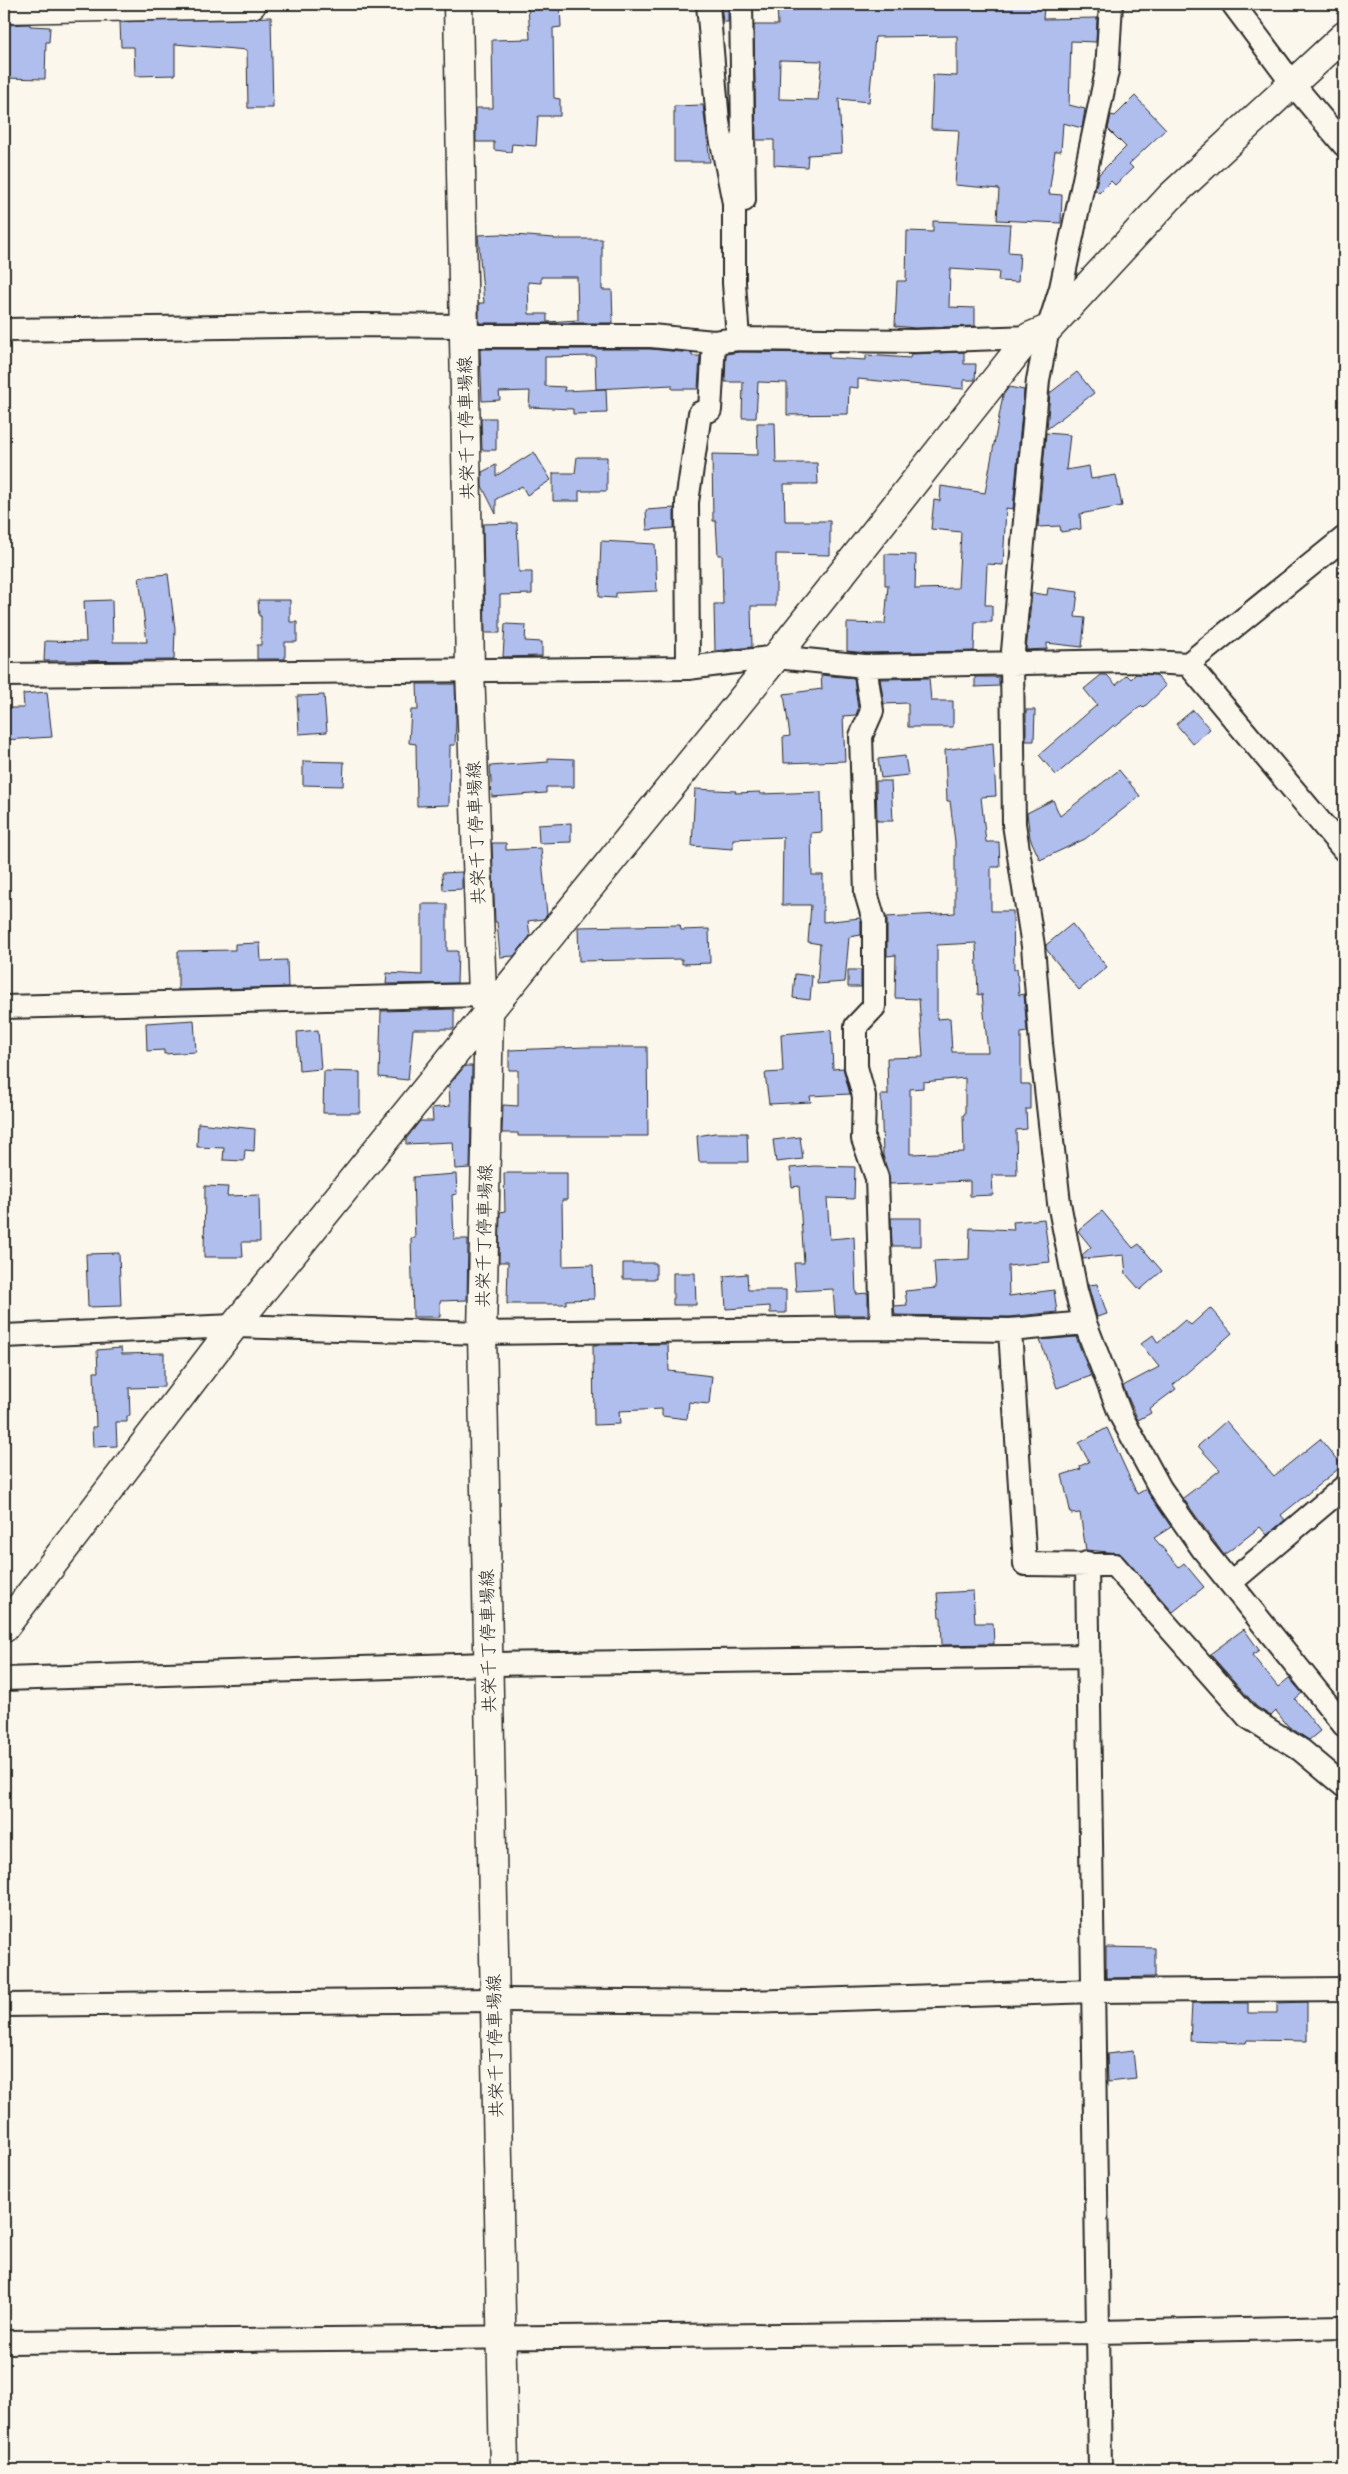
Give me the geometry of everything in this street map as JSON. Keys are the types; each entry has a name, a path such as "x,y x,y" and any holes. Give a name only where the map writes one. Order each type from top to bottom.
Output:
{"main road":[{"path":"4,9 252,4"},
{"name":"共栄千丁停車場線","path":"458,4 470,670 485,1004 482,1333 504,2470"},
{"path":"4,1628 234,1326 485,1004 776,657 1039,333 1170,197 1344,36"}],"street":[{"path":"708,4 718,122 734,202 734,282 742,339"},
{"path":"741,4 742,339"},
{"path":"1111,4 1107,71 1060,288 1039,333 1038,380 1012,662 1014,824 1033,946 1041,1044 1059,1203 1076,1291 1085,1324 1120,1416 1160,1488 1202,1548 1344,1725"},
{"path":"1233,4 1292,83 1344,145"},
{"path":"4,330 333,325 464,326 474,336 651,336 714,342 742,339 915,341 1039,333"},
{"path":"688,668 688,502 700,413 710,410 714,342"},
{"path":"4,675 688,668 776,657 865,666 1132,661 1188,664 1344,538"},
{"path":"1188,664 1344,850"},
{"path":"865,666 872,711 861,736 866,893 874,920 875,978 874,1006 856,1026 856,1067 864,1096 863,1138 877,1178 882,1328"},
{"path":"4,1008 485,1004"},
{"path":"4,1336 234,1326 482,1333 882,1328 1010,1330 1085,1324"},
{"path":"1010,1330 1025,1564 1114,1565 1248,1716 1301,1750 1344,1786"},
{"path":"1230,1583 1344,1487"},
{"path":"1087,1564 1100,2470"},
{"path":"4,1679 488,1664 1089,1656"},
{"path":"4,2005 494,2000 747,2002 1094,1992 1344,1989"},
{"path":"4,2342 1098,2332 1344,2327"}],"building":[{"path":"560,4 561,27 553,28 554,98 560,99 560,116 538,116 536,146 512,144 511,152 494,150 494,142 476,142 476,108 493,108 492,40 530,39 528,6"},
{"path":"721,4 728,4 728,22 723,22"},
{"path":"777,4 1019,4 1044,7 1043,19 1097,18 1096,42 1071,41 1069,105 1085,109 1082,128 1063,123 1061,151 1055,151 1049,194 1062,195 1061,223 997,220 999,189 955,185 959,130 931,129 933,75 957,76 957,36 875,37 869,102 839,99 842,153 808,155 807,167 774,165 774,140 756,140 754,25 778,25","holes":["780,60 822,61 818,100 779,99"]},
{"path":"271,17 273,108 248,108 247,50 175,44 175,75 135,76 134,47 121,47 120,22"},
{"path":"30,24 30,26 50,27 49,42 46,42 45,79 4,78 4,25"},
{"path":"1135,96 1166,129 1129,164 1133,168 1115,185 1111,181 1099,193 1095,190 1099,174 1126,147 1108,129 1111,115 1115,116"},
{"path":"703,105 710,162 674,162 674,106"},
{"path":"933,221 1010,224 1008,252 1020,253 1018,282 998,281 999,272 950,269 949,307 975,308 975,326 915,328 895,326 897,281 906,281 907,231 933,232"},
{"path":"501,234 554,239 602,239 602,290 612,290 613,323 479,323 479,303 484,303 478,235","holes":["541,277 577,277 578,320 547,322 547,314 529,314 528,282 541,283"]},
{"path":"480,349 650,349 692,353 692,356 700,356 698,389 672,389 672,385 596,389 595,356 545,357 545,386 565,387 564,391 606,389 607,413 573,414 573,409 529,407 530,391 499,392 500,400 482,401"},
{"path":"739,352 829,353 829,358 866,360 866,355 910,358 911,354 964,352 964,364 976,364 975,380 964,380 964,389 858,379 858,388 849,387 848,414 787,415 787,383 758,382 756,418 742,418 743,382 725,382 726,354"},
{"path":"1077,372 1094,393 1047,429 1050,393"},
{"path":"1009,387 1024,390 1013,509 1006,508 1003,565 987,564 985,605 992,605 992,622 975,622 974,651 866,653 847,651 847,623 885,624 888,585 885,585 885,554 916,555 915,589 958,588 961,532 931,529 934,500 940,501 941,486 985,493 1003,395"},
{"path":"481,418 496,418 496,450 482,450"},
{"path":"757,423 775,423 776,463 817,463 818,484 784,484 785,521 830,521 830,555 776,554 776,606 751,606 752,647 715,651 714,604 723,604 722,555 718,555 716,521 713,521 712,454 758,455"},
{"path":"1046,433 1070,435 1066,470 1089,466 1091,479 1116,475 1122,506 1080,514 1081,529 1061,532 1060,526 1038,527"},
{"path":"534,452 551,480 527,495 522,486 496,499 496,514 482,486 482,472 496,465 496,476"},
{"path":"577,457 607,457 607,491 579,491 579,501 553,501 553,473 575,473"},
{"path":"674,508 674,528 647,530 646,510"},
{"path":"517,523 519,572 532,572 532,594 500,595 500,633 485,633 483,524"},
{"path":"601,541 655,544 657,591 616,593 616,598 599,597"},
{"path":"168,574 175,629 174,660 44,661 45,641 86,642 84,601 112,600 113,642 147,642 139,577"},
{"path":"1048,588 1078,592 1075,617 1085,618 1082,647 1047,643 1047,649 1026,650 1032,593 1047,595"},
{"path":"258,600 290,600 290,622 297,622 297,642 285,642 285,659 257,659 257,645 261,645 261,616 259,616"},
{"path":"505,624 526,625 525,641 542,642 542,656 503,657"},
{"path":"1136,674 1156,675 1166,686 1143,708 1141,706 1115,727 1114,725 1056,775 1039,755 1097,705 1084,689 1101,675 1107,675 1116,685 1127,675 1131,679"},
{"path":"821,675 854,678 858,709 856,715 843,716 845,761 784,763 783,737 790,736 784,694 822,689"},
{"path":"975,677 999,677 999,686 975,687"},
{"path":"929,678 931,701 953,701 953,727 908,727 908,703 884,704 880,679"},
{"path":"417,684 455,684 455,745 450,745 449,805 417,806 416,744 409,743 411,710 418,710"},
{"path":"47,692 52,737 4,740 4,708 24,708 23,694"},
{"path":"324,695 327,732 299,734 297,696"},
{"path":"1026,710 1035,710 1034,741 1026,741"},
{"path":"1193,710 1210,729 1193,744 1176,724"},
{"path":"993,743 996,796 981,797 986,842 999,842 1000,867 991,867 991,911 1013,911 1014,970 1017,968 1019,995 1024,994 1027,1032 1021,1033 1021,1084 1030,1084 1030,1109 1026,1109 1027,1129 1016,1130 1017,1175 992,1175 993,1195 970,1196 970,1181 890,1184 883,1155 881,1095 888,1095 887,1058 923,1057 919,999 895,998 896,955 887,956 887,917 955,913 955,842 950,801 947,801 945,750","holes":["976,943 978,995 982,994 988,1052 952,1052 950,1018 937,1019 937,945","965,1078 964,1152 910,1154 910,1089 923,1088 923,1082"]},
{"path":"905,756 908,775 881,778 878,759"},
{"path":"548,758 574,759 574,787 546,787 546,793 492,797 490,766 548,762"},
{"path":"303,761 344,762 343,786 303,785"},
{"path":"1119,770 1140,796 1085,839 1040,860 1030,838 1027,813 1053,800 1060,816"},
{"path":"876,781 891,781 893,821 877,821"},
{"path":"695,789 736,791 735,793 760,792 760,794 821,792 822,832 811,833 812,875 823,875 823,922 860,918 861,922 861,935 849,937 845,982 817,984 820,944 808,942 811,905 782,905 783,837 733,839 733,849 692,846"},
{"path":"571,823 571,842 539,843 538,825"},
{"path":"492,843 506,843 506,850 541,848 547,915 543,919 528,921 530,936 514,956 500,957 497,922 495,922"},
{"path":"462,872 462,889 443,890 442,873"},
{"path":"422,904 447,904 447,951 458,951 457,983 386,984 387,973 422,975"},
{"path":"1072,924 1107,967 1079,990 1046,949 1046,945"},
{"path":"680,925 681,930 709,929 710,963 682,964 682,959 579,961 578,927"},
{"path":"260,943 261,961 287,960 288,987 178,990 178,951 235,950 235,944"},
{"path":"848,970 861,970 861,987 848,987"},
{"path":"795,974 812,976 810,1000 793,998"},
{"path":"454,1009 454,1029 413,1029 408,1080 379,1077 381,1011"},
{"path":"194,1020 196,1052 164,1054 164,1050 147,1051 146,1023"},
{"path":"318,1030 321,1069 299,1071 297,1032"},
{"path":"831,1030 833,1069 843,1068 850,1094 810,1096 811,1102 769,1104 765,1073 783,1072 781,1034"},
{"path":"647,1047 648,1136 518,1136 518,1133 502,1133 503,1105 518,1106 518,1070 509,1070 509,1050"},
{"path":"465,1066 472,1066 470,1168 455,1169 453,1142 406,1144 406,1139 420,1121 433,1121 432,1108 450,1106 449,1085"},
{"path":"324,1071 360,1072 360,1113 323,1113"},
{"path":"198,1123 255,1129 254,1151 245,1150 244,1161 223,1160 224,1148 197,1147"},
{"path":"715,1133 747,1133 748,1162 699,1162 697,1136"},
{"path":"800,1137 803,1159 776,1162 773,1140"},
{"path":"814,1166 855,1167 854,1199 827,1198 830,1239 854,1237 856,1294 868,1293 868,1315 835,1315 833,1289 796,1291 794,1263 804,1263 799,1186 792,1187 790,1168"},
{"path":"504,1173 567,1173 567,1200 562,1200 563,1266 593,1265 594,1299 566,1300 566,1304 507,1304 508,1262 499,1262 500,1212 505,1211"},
{"path":"456,1174 457,1194 452,1195 454,1239 468,1239 467,1300 440,1301 440,1317 413,1317 411,1238 415,1238 413,1177"},
{"path":"205,1186 228,1187 227,1196 259,1195 260,1242 242,1242 243,1257 204,1257"},
{"path":"1102,1211 1133,1248 1139,1244 1162,1271 1140,1290 1126,1274 1124,1255 1083,1259 1082,1255 1091,1247 1078,1231"},
{"path":"891,1218 921,1218 921,1246 892,1246"},
{"path":"1044,1219 1050,1262 1008,1266 1009,1296 1054,1290 1057,1312 1009,1317 895,1315 894,1306 907,1305 905,1291 936,1288 934,1261 969,1259 970,1228 1014,1230 1013,1222"},
{"path":"119,1253 121,1306 88,1307 86,1254"},
{"path":"623,1263 656,1263 656,1279 623,1279"},
{"path":"673,1273 695,1273 696,1305 673,1305"},
{"path":"747,1274 748,1290 786,1290 786,1313 770,1313 770,1306 726,1309 724,1276"},
{"path":"1097,1284 1107,1314 1097,1317 1088,1285"},
{"path":"1210,1308 1232,1333 1173,1385 1176,1389 1149,1409 1151,1413 1138,1420 1123,1386 1159,1367 1141,1344 1153,1335 1158,1343 1185,1320 1191,1325"},
{"path":"1076,1337 1091,1376 1057,1388 1040,1340"},
{"path":"668,1344 669,1371 712,1376 709,1404 689,1402 687,1419 662,1416 662,1409 619,1411 620,1424 594,1425 593,1345"},
{"path":"121,1348 122,1354 164,1353 164,1387 129,1388 130,1416 127,1416 127,1422 116,1422 117,1446 93,1447 92,1427 96,1427 94,1372 98,1372 97,1350"},
{"path":"1226,1421 1274,1476 1320,1439 1342,1466 1281,1515 1285,1520 1267,1535 1260,1527 1224,1555 1183,1498 1220,1470 1198,1446"},
{"path":"1107,1428 1137,1494 1146,1489 1171,1527 1154,1538 1179,1567 1184,1563 1204,1587 1173,1612 1120,1553 1086,1550 1080,1513 1071,1514 1062,1475 1081,1469 1080,1466 1089,1462 1079,1443"},
{"path":"973,1591 975,1623 993,1623 994,1644 942,1645 941,1617 939,1617 937,1593"},
{"path":"1244,1629 1259,1650 1252,1655 1278,1687 1289,1678 1302,1693 1295,1699 1320,1731 1309,1740 1288,1726 1276,1711 1271,1716 1257,1707 1210,1654"},
{"path":"1106,1947 1155,1948 1155,1977 1106,1978"},
{"path":"1307,2002 1307,2041 1247,2040 1246,2043 1190,2041 1192,2003 1248,2003 1248,2013 1277,2013 1277,2003"},
{"path":"1133,2051 1136,2079 1108,2082 1107,2054"}]}
